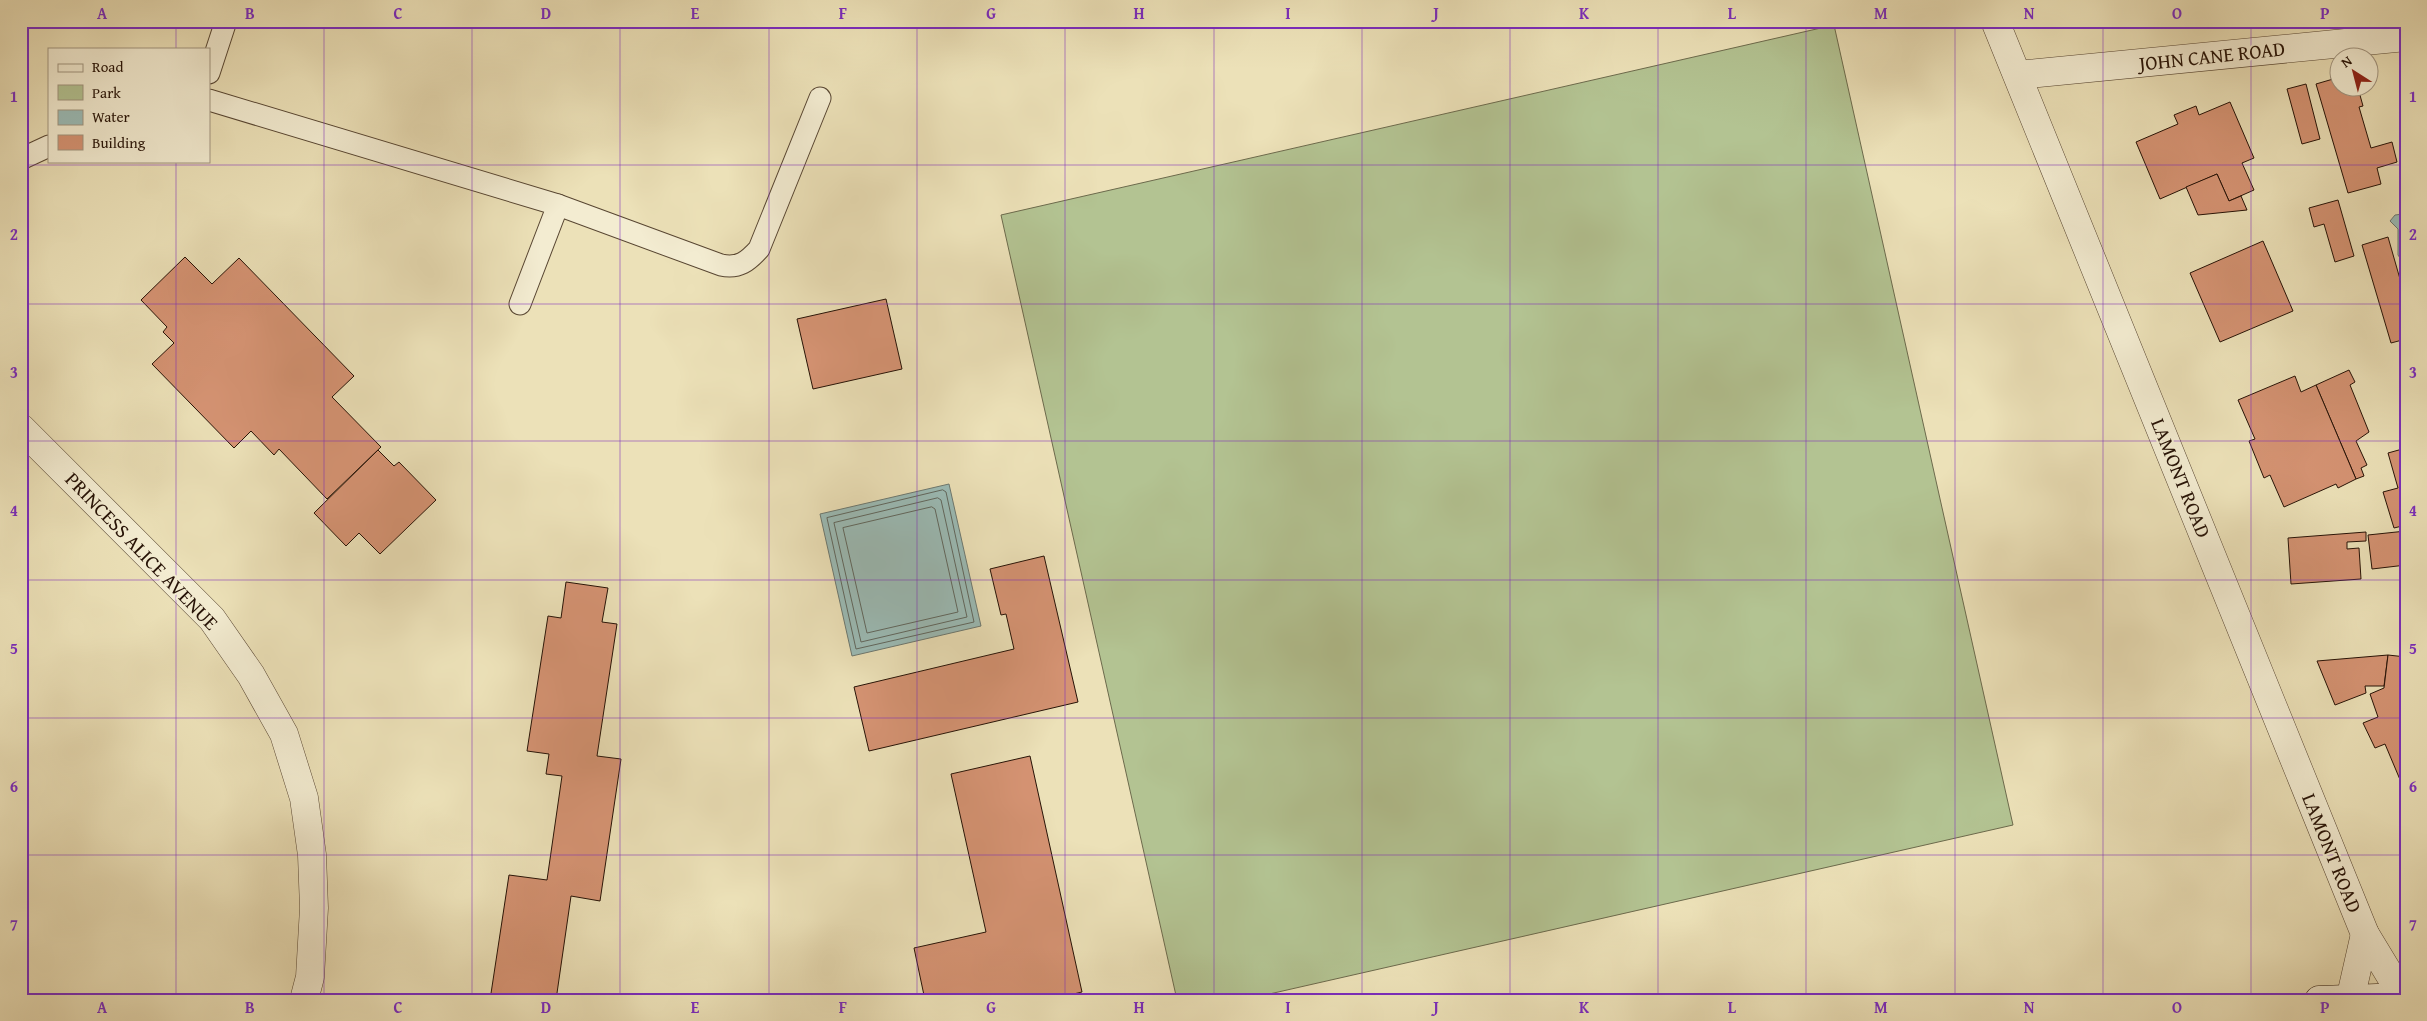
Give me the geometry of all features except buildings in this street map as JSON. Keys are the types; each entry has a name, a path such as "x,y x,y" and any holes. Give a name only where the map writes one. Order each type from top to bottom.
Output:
{"street":[{"name":"LAMONT ROAD","path":"1995,21 2365,934 2405,998"},
{"name":"JOHN CANE ROAD","path":"2018,75 2406,37"},
{"name":"PRINCESS ALICE AVENUE","path":"21,428 212,619 251,676 284,734 304,798 312,855 314,908 310,977 304,1000"},
{"name":"LAMONT ROAD","path":"2350,999 2365,934"},
{"path":"2319,1000 2405,998"}],"lane":[{"path":"210,70 226,21"},
{"path":"210,100 558,205 733,268 742,264 759,248 820,98"},
{"path":"21,159 48,146"},
{"path":"520,304 558,205"}],"green space":[{"path":"1834,25 2013,825 1243,1000 1177,1000 1001,215"}],"water":[{"path":"2395,215 2406,215 2406,267 2398,255 2398,229 2390,221"},
{"path":"949,484 981,626 852,656 820,514"}]}
